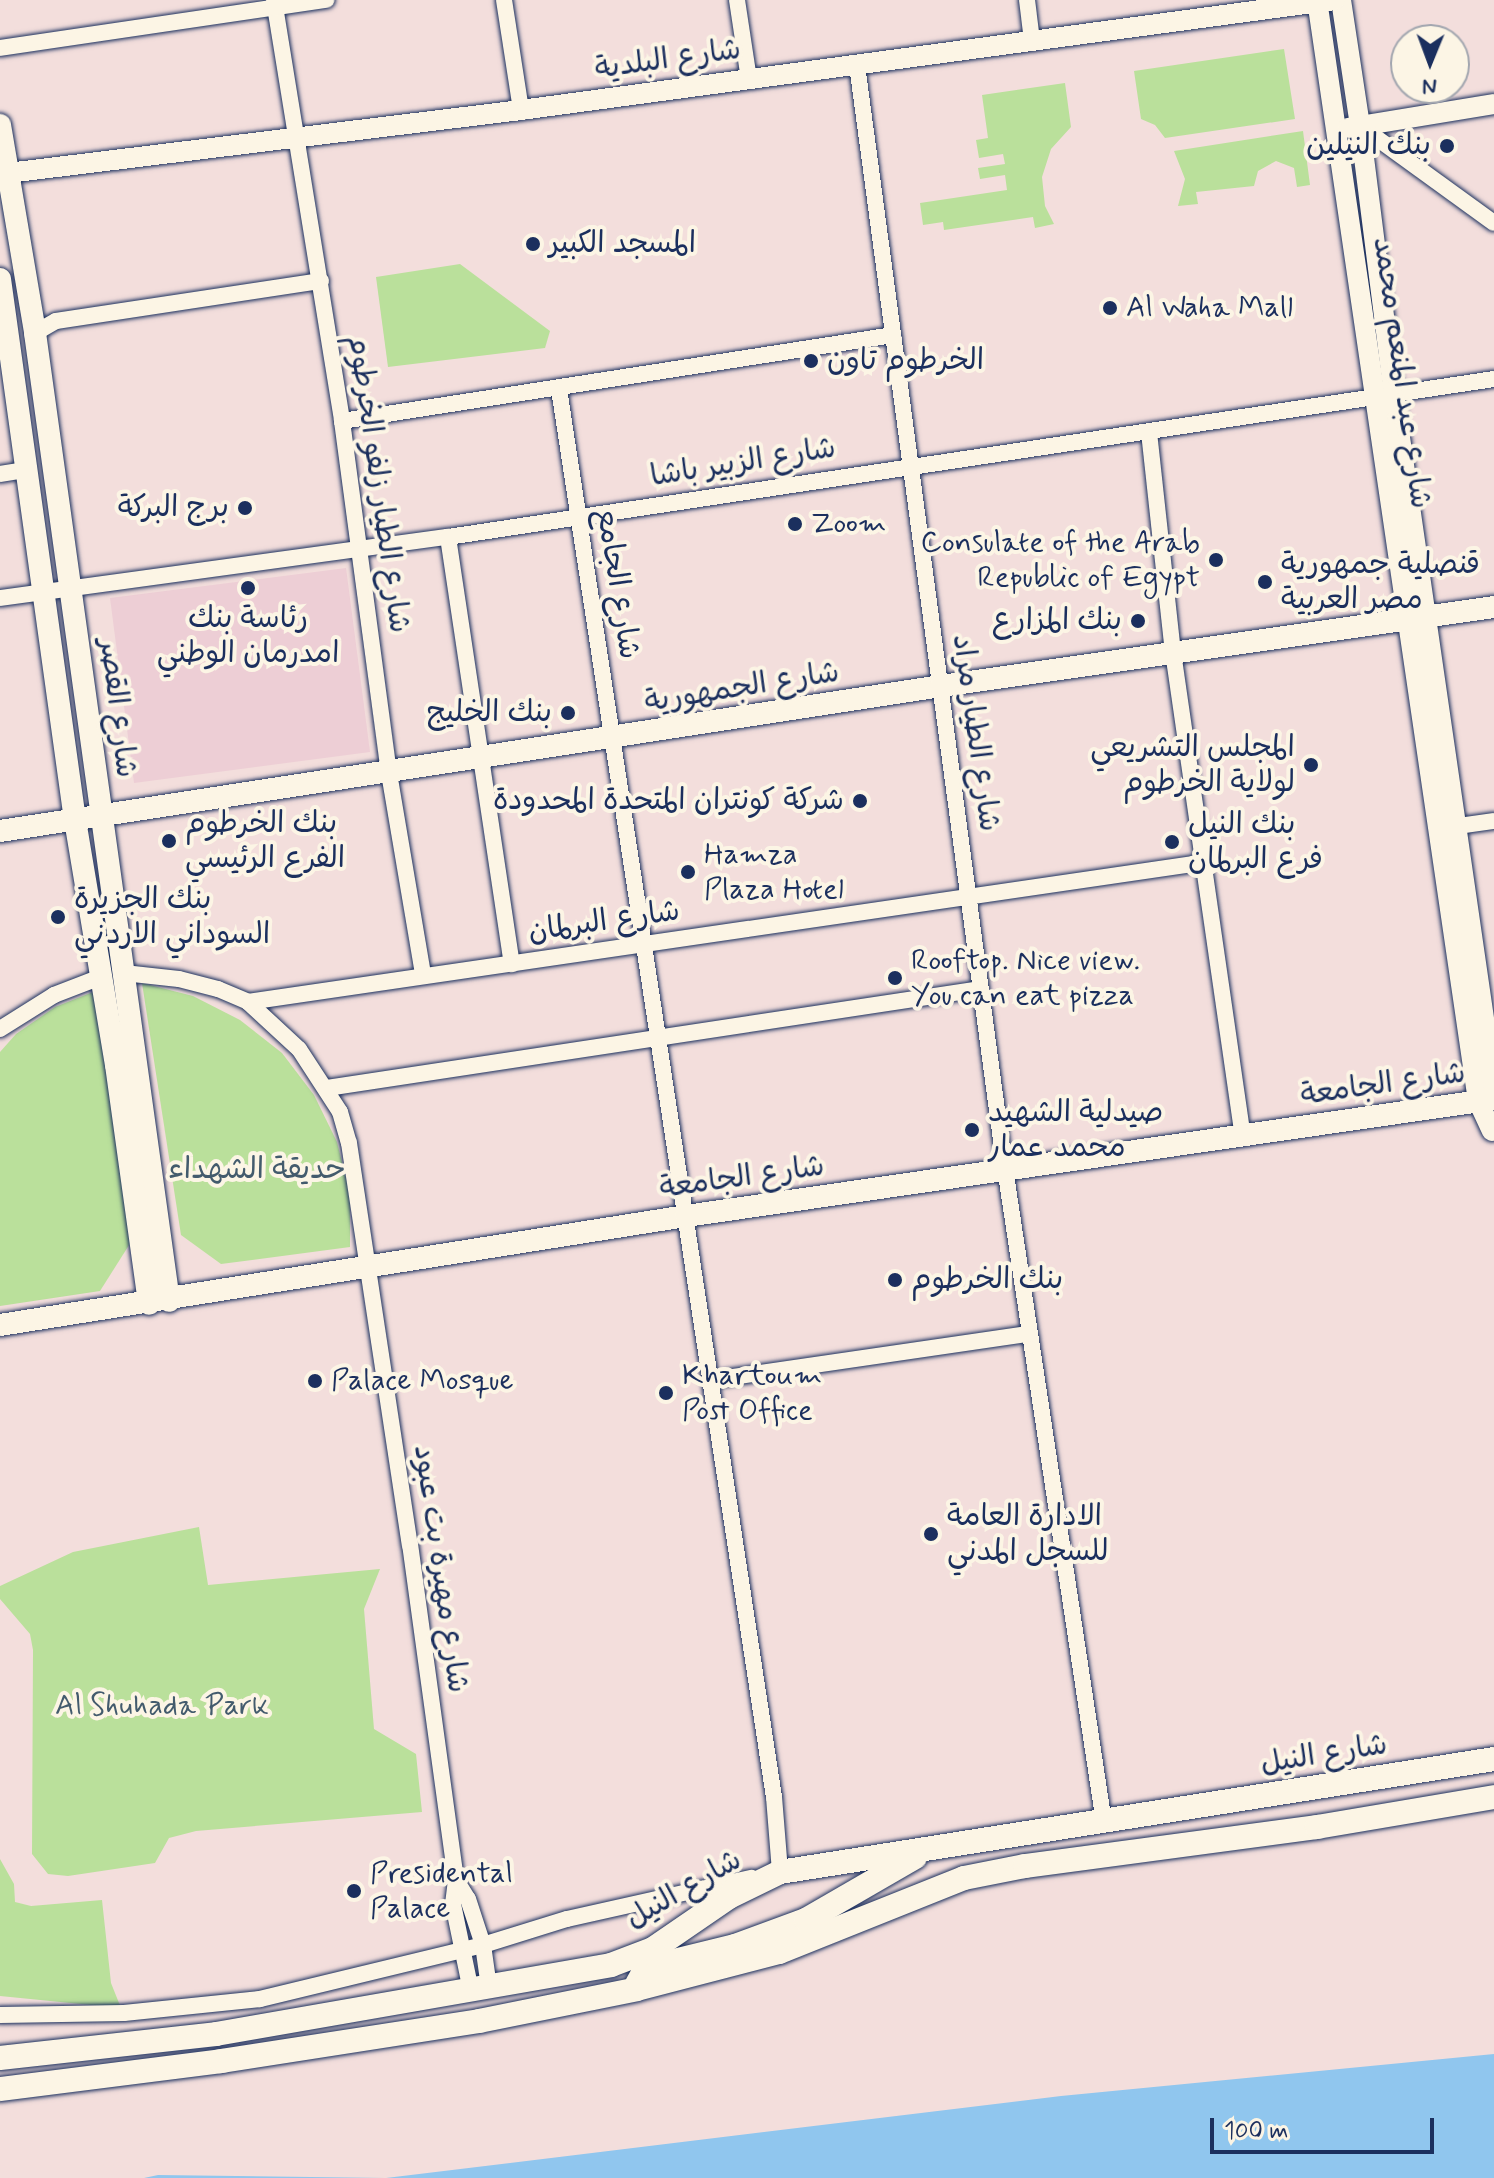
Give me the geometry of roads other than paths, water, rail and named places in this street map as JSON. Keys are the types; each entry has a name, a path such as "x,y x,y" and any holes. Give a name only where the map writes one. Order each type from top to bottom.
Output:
{"main road":[{"name":"شارع القصر","path":"0,125 34,324 124,973 159,1302"},
{"name":"شارع القصر","path":"0,279 4,328 75,820 159,1302"},
{"name":"شارع الجمهورية","path":"0,831 941,686 1494,607"},
{"name":"شارع الجامعة","path":"0,1325 686,1216 1243,1135 1491,1113"},
{"name":"شارع النيل","path":"0,2058 216,2034 611,1965 676,1936 729,1897 780,1872 1494,1759"},
{"path":"1368,1818 1358,1813 1356,1798 1373,1780"},
{"path":"0,2089 250,2057 487,2019 637,1989 779,1952 964,1878 1025,1866 1368,1818 1494,1797"},
{"path":"637,1989 640,1974 646,1968 735,1946 806,1920 931,1849"},
{"path":"480,1989 487,2019"}],"street":[{"path":"0,48 275,4 326,0"},
{"path":"504,0 521,110"},
{"path":"737,0 749,79"},
{"path":"1027,0 1032,39"},
{"name":"شارع البلدية","path":"8,173 521,110 1327,1"},
{"name":"شارع عبد المنعم محمد","path":"1327,1 1360,126 1377,274 1383,397"},
{"name":"شارع عبد المنعم محمد","path":"1327,1 1336,129 1355,276 1383,397 1491,1113"},
{"name":"شارع الطيار زلفو الخرطوم","path":"275,4 321,281 389,773 423,975"},
{"name":"شارع الطيار مراد","path":"857,65 1005,1170 1104,1823"},
{"path":"1336,129 1494,104"},
{"path":"1360,126 1494,223"},
{"path":"1355,276 1377,274"},
{"path":"4,328 321,281"},
{"path":"342,421 893,335"},
{"name":"شارع الزبير باشا","path":"0,598 448,537 1494,379"},
{"name":"شارع الجامع","path":"559,389 712,1380 774,1797 780,1872"},
{"path":"1149,432 1173,652 1206,862 1243,1135"},
{"path":"0,474 26,470"},
{"path":"448,537 512,964"},
{"path":"1448,827 1494,821"},
{"name":"شارع البرلمان","path":"248,1002 1206,862"},
{"path":"124,973 179,979 218,989 248,1002"},
{"path":"0,1029 54,995 101,977"},
{"path":"327,1088 980,989"},
{"name":"شارع مهيرة بت عبود","path":"248,1002 299,1049 327,1088 340,1112 349,1143 456,1880"},
{"path":"712,1380 1029,1334"},
{"path":"0,2015 194,2008 329,1984 483,1945 567,1919 780,1872"},
{"path":"456,1880 468,1899 483,1945 480,1989"},
{"path":"456,1880 453,1904 462,1950 480,1989"}],"water":[{"path":"1494,2054 1494,2178 386,2178 1061,2096"},
{"path":"158,2175 386,2178 144,2178"}],"place":[{"name":"بنك النيلين","path":"1447,146"},
{"name":"المسجد الكبير","path":"533,244"},
{"name":"Al Waha Mall","path":"1110,308"},
{"name":"الخرطوم تاون","path":"811,361"},
{"name":"برج البركة","path":"245,508"},
{"name":"Zoom","path":"795,524"},
{"name":"Consulate of the Arab Republic of Egypt","path":"1216,560"},
{"name":"قنصلية جمهورية مصر العربية","path":"1265,582"},
{"name":"رئاسة بنك امدرمان الوطني","path":"248,588"},
{"name":"بنك المزارع","path":"1138,621"},
{"name":"بنك الخليج","path":"568,713"},
{"name":"المجلس التشريعي لولاية الخرطوم","path":"1311,765"},
{"name":"شركة كونتران المتحدة المحدودة","path":"860,801"},
{"name":"بنك الخرطوم الفرع الرئيسي","path":"169,841"},
{"name":"بنك النيل فرع البرلمان","path":"1172,842"},
{"name":"Hamza Plaza Hotel","path":"688,872"},
{"name":"بنك الجزيرة السوداني الاردني","path":"58,917"},
{"name":"Rooftop. Nice view. You can eat pizza","path":"895,978"},
{"name":"صيدلية الشهيد محمد عمار","path":"972,1130"},
{"name":"بنك الخرطوم","path":"895,1280"},
{"name":"Palace Mosque","path":"315,1381"},
{"name":"Khartoum Post Office","path":"666,1393"},
{"name":"الادارة العامة للسجل المدني","path":"931,1534"},
{"name":"Presidental Palace","path":"354,1891"}],"park label":[{"name":"حديقة الشهداء","path":"257,1170"},
{"name":"Al Shuhada Park","path":"162,1706"}]}
